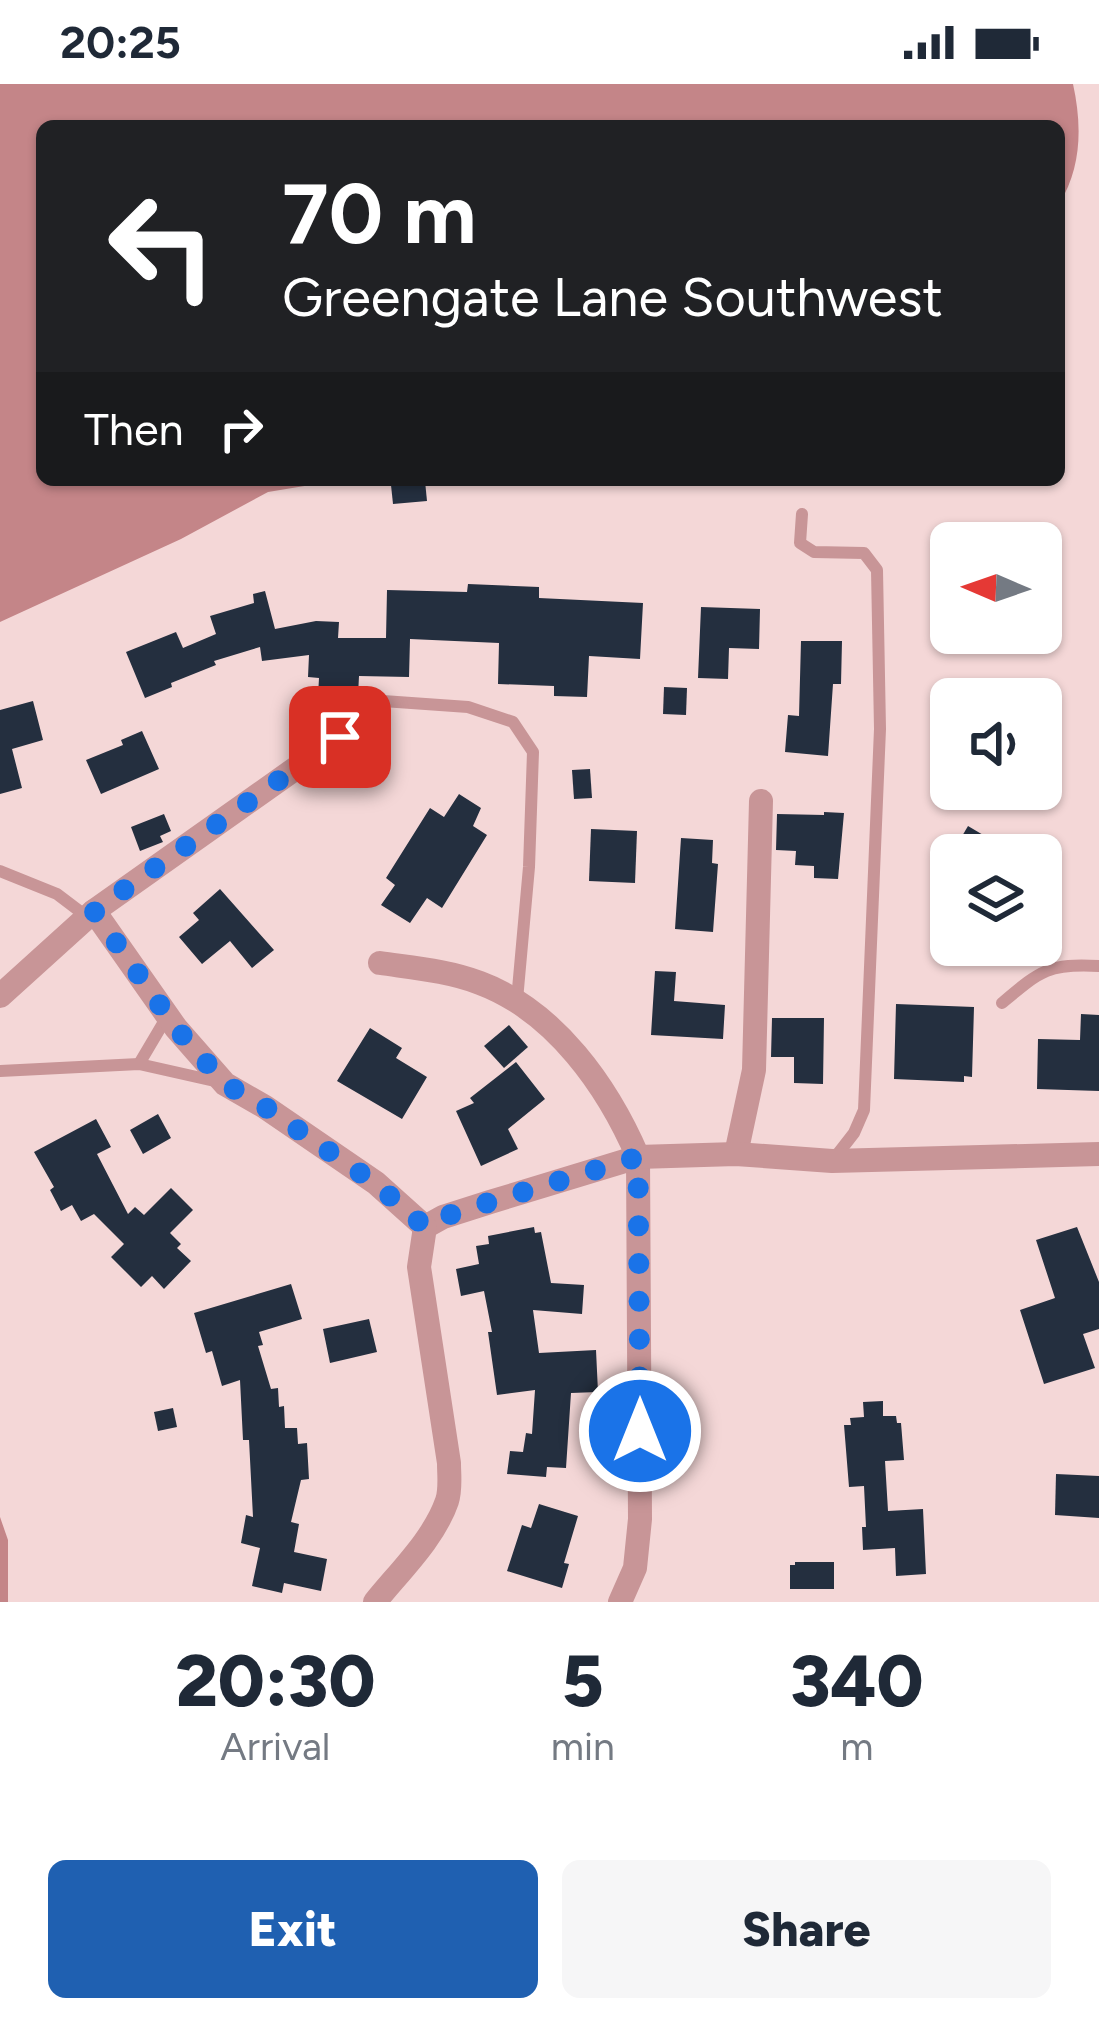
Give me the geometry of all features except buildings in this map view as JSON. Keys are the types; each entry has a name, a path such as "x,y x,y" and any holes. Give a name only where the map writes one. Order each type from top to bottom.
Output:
{"street":[{"path":"0,996 90,914 340,737"},
{"path":"736,1154 754,1070 761,801"},
{"path":"90,914 185,1040 225,1084 376,1184 425,1227"},
{"path":"380,963 478,982 533,1011 562,1038 620,1116 638,1157 640,1519 634,1568 620,1602"},
{"path":"425,1227 443,1217 638,1157 736,1154 832,1161 1099,1154"},
{"path":"374,1602 434,1526 450,1489 419,1267 425,1227"}],"lane":[{"path":"802,514 800,542 814,552 864,553 877,570 880,729 864,1110 854,1133 832,1161"},
{"path":"383,701 468,707 513,722 532,752 518,1000"},
{"path":"0,872 57,894 90,914"},
{"path":"1002,1003 1038,973 1055,966 1099,965"},
{"path":"139,1064 168,1015"},
{"path":"0,1071 139,1064 225,1084"}],"shaded area":[{"path":"0,84 1073,84 1078,146 1065,194 1065,120 36,120 36,486 304,486 268,492 181,539 0,622"},
{"path":"0,1517 8,1540 8,1602 0,1602"}],"route":[{"path":"340,737 94,911 176,1028 225,1084 376,1184 425,1227 443,1217 638,1157 640,1431"}]}
